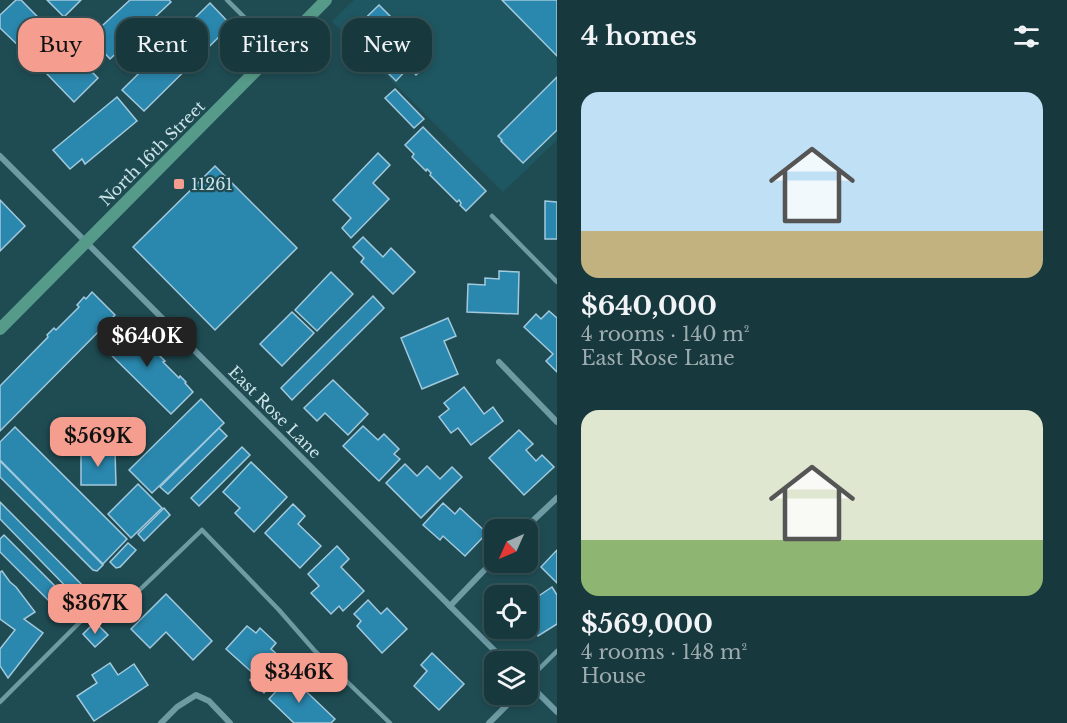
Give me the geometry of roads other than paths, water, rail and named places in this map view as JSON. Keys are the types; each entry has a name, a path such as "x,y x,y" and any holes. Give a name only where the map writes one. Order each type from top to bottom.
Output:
{"main road":[{"name":"North 16th Street","path":"308,18 326,0"},
{"name":"North 16th Street","path":"0,329 255,72"}],"street":[{"name":"East Rose Lane","path":"0,156 495,651"},
{"path":"499,362 557,422"},
{"path":"535,519 557,498"},
{"path":"450,606 484,570"},
{"path":"538,692 557,712"},
{"path":"161,723 177,707 196,695 209,701 230,723"},
{"path":"489,723 507,705"}],"lane":[{"path":"227,0 245,18"},
{"path":"492,216 557,282"},
{"path":"0,702 99,603 112,605 127,602 202,531 279,610 314,650 390,723"},
{"path":"538,671 557,651"}],"place":[{"name":"11261","path":"179,184"}]}
